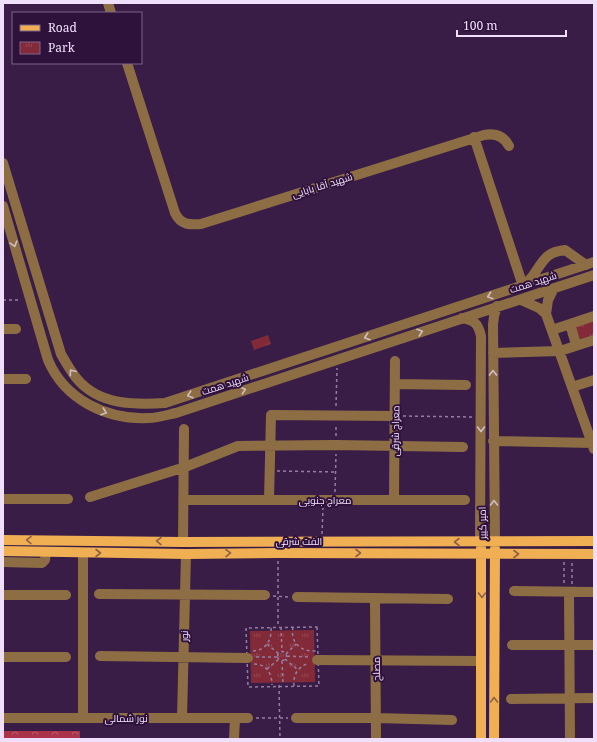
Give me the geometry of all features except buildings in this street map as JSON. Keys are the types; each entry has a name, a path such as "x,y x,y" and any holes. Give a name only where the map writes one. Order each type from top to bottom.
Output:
{"main road":[{"name":"الفت شرقی","path":"3,540 183,542 594,542"},
{"name":"امیر کبیر","path":"480,542 481,739"},
{"name":"امیر کبیر","path":"494,739 495,542"},
{"name":"الفت شرقی","path":"3,551 186,554 594,554"}],"street":[{"name":"شهید آقا بابایی","path":"127,64 176,213 181,222 187,224 201,224 484,134 495,134 506,141 509,146"},
{"path":"474,138 523,286 533,276 545,257 550,254 565,250 590,264"},
{"name":"شهید همت","path":"3,163 61,354 74,376 100,397 138,405 172,401 590,264"},
{"name":"شهید همت","path":"3,206 48,360 52,369 61,382 77,397 92,407 116,416 150,418 176,413 594,275"},
{"path":"24,279 37,275"},
{"path":"493,441 593,445 591,429 572,387 546,314 548,300 554,288"},
{"path":"521,300 539,308 546,314"},
{"name":"امیر کبیر","path":"495,542 493,325 497,306"},
{"path":"552,330 594,316"},
{"name":"امیر کبیر","path":"462,318 476,323 481,336 480,542"},
{"path":"570,324 575,341"},
{"path":"3,329 16,329"},
{"path":"493,353 560,352 594,340"},
{"name":"معراج شرقی","path":"394,500 395,361"},
{"path":"3,379 26,379"},
{"path":"572,387 594,380"},
{"path":"395,384 466,385"},
{"path":"269,500 270,415 395,416"},
{"path":"183,542 184,429"},
{"path":"90,497 184,467 238,446 336,445 463,447"},
{"path":"3,499 68,500"},
{"name":"معراج جنوبی","path":"184,500 465,500"},
{"path":"3,562 42,563 45,560 46,552"},
{"path":"83,553 83,718"},
{"name":"نور","path":"182,718 186,554"},
{"path":"514,591 594,592"},
{"path":"568,592 570,645 570,739"},
{"path":"99,594 265,595"},
{"path":"3,595 66,595"},
{"path":"297,597 448,599"},
{"name":"مصلح","path":"375,598 376,739"},
{"path":"512,645 594,645"},
{"path":"100,656 250,657"},
{"path":"3,657 66,657"},
{"path":"315,657 376,660 481,661"},
{"path":"511,699 594,698"},
{"name":"نور شمالی","path":"3,718 248,718"},
{"path":"234,739 235,718"},
{"path":"296,718 452,720"}],"path":[{"path":"3,300 30,300"},
{"path":"335,500 337,359"},
{"path":"395,416 481,417"},
{"path":"270,471 336,472"},
{"path":"322,542 323,500"},
{"path":"278,553 279,627 282,652 286,655 315,657"},
{"path":"568,554 568,592"},
{"path":"568,554 568,592"},
{"path":"265,595 297,597"},
{"path":"250,657 267,644 271,636 271,627"},
{"path":"293,627 292,636 296,644 315,657"},
{"path":"293,627 317,627 315,657 319,686 248,687 250,657 246,628 293,627"},
{"path":"267,644 279,654"},
{"path":"282,661 296,644"},
{"path":"267,669 282,652"},
{"path":"250,657 278,658 282,661"},
{"path":"250,657 267,669 272,678 272,686"},
{"path":"294,686 294,676 298,670 302,665 308,663 315,657"},
{"path":"285,659 298,670"},
{"path":"282,661 282,686"},
{"path":"279,686 280,739"},
{"path":"248,718 296,718"}],"green space":[{"path":"594,320 594,335 578,340 574,326"},
{"path":"268,335 271,344 254,350 251,341"},
{"path":"314,630 315,682 251,683 250,631"},
{"path":"3,731 80,731 80,739 3,739"}]}
